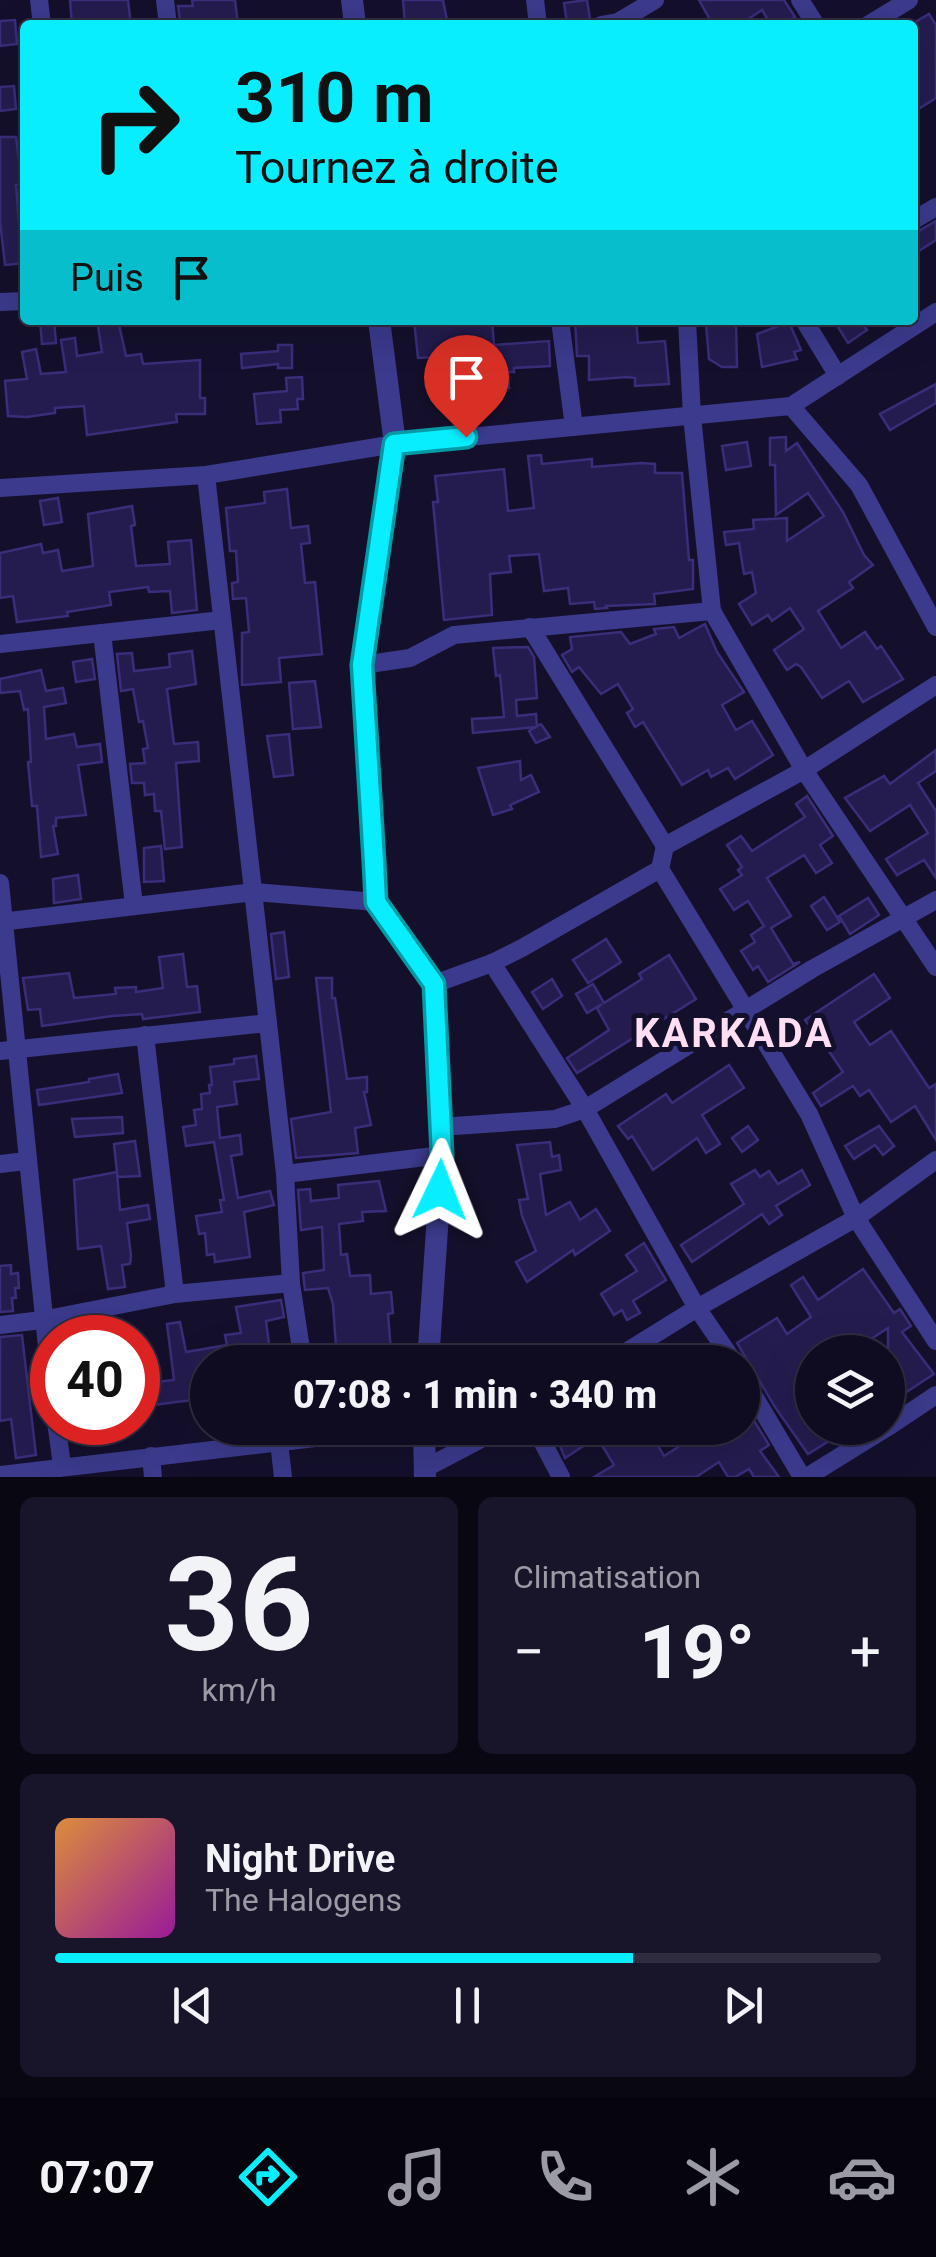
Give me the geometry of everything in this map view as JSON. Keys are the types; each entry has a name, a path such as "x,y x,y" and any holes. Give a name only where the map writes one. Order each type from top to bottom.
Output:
{"street":[{"path":"621,20 656,0"},
{"path":"876,20 910,0"},
{"path":"380,325 394,444 362,665 376,902 434,984 442,1155 429,1345"},
{"path":"561,325 574,427"},
{"path":"687,325 692,416 712,611 804,770 936,967"},
{"path":"807,325 838,376"},
{"path":"0,488 206,475 394,444 791,406 916,325"},
{"path":"791,406 859,485 936,627"},
{"path":"206,475 286,1174 291,1283 300,1345"},
{"path":"362,665 410,658 454,634 712,611"},
{"path":"0,644 222,620"},
{"path":"530,627 665,846 660,869 810,1114 856,1218 936,1341"},
{"path":"102,632 134,905"},
{"path":"665,846 804,770 936,685"},
{"path":"434,984 492,964 660,869"},
{"path":"0,883 8,1050 26,1161 41,1315"},
{"path":"2,922 254,892 376,902"},
{"path":"440,1126 555,1120 585,1109 812,969 936,900"},
{"path":"492,964 585,1109 697,1308 722,1345"},
{"path":"8,1050 268,1022"},
{"path":"145,1035 174,1294"},
{"path":"286,1174 442,1155"},
{"path":"637,1345 856,1218 936,1160"},
{"path":"0,1164 26,1161"},
{"path":"67,1315 174,1294 291,1283"},
{"path":"0,1324 30,1321"},
{"path":"905,1415 936,1395"},
{"path":"760,1405 805,1477 857,1445"},
{"path":"59,1445 62,1466"},
{"path":"0,1475 251,1445"},
{"path":"278,1445 283,1477"},
{"path":"424,1445 424,1473 473,1445"},
{"path":"544,1445 561,1477"},
{"path":"151,1456 153,1477"}],"building":[{"path":"70,0 128,0 130,20 72,20"},
{"path":"192,0 235,0 237,20 180,20 178,6 193,6"},
{"path":"403,0 443,0 447,20 405,20"},
{"path":"587,0 590,19 567,20 564,3"},
{"path":"699,0 784,0 795,17 768,20 762,10 747,20 710,20"},
{"path":"929,14 936,25 936,98 918,109 919,75 918,20"},
{"path":"15,20 17,44 0,46 0,21"},
{"path":"14,86 16,109 0,111 0,87"},
{"path":"0,137 16,137 20,168 20,184 16,185 20,264 5,265 0,221"},
{"path":"936,221 936,240 918,251 918,232"},
{"path":"40,325 54,325 56,343 42,344"},
{"path":"98,325 119,325 126,356 141,354 143,364 200,360 200,398 205,398 205,414 176,414 177,422 87,435 84,406 55,408 55,413 27,417 8,416 5,381 27,379 22,352 36,349 41,374 66,372 61,340 75,338 77,356 102,352"},
{"path":"415,325 492,325 494,345 549,341 550,366 514,368 514,372 508,372 509,388 495,389 495,378 469,379 470,396 441,398 438,357 418,358"},
{"path":"575,325 636,325 638,343 665,341 669,384 635,386 635,378 627,377 589,380 589,356 577,356"},
{"path":"706,325 736,325 737,367 722,367 709,359"},
{"path":"790,325 801,350 794,352 797,359 762,367 757,334"},
{"path":"864,325 867,330 848,343 838,327"},
{"path":"278,345 292,345 292,368 278,368 278,364 242,368 241,354 278,351"},
{"path":"302,377 303,399 297,399 298,409 280,410 281,422 257,424 254,394 287,391 286,378"},
{"path":"936,384 936,403 890,430 880,414"},
{"path":"786,437 786,451 797,443 873,565 849,582 853,588 818,611 841,648 865,632 877,649 881,646 903,679 863,702 849,681 822,698 801,667 796,664 787,670 774,650 804,629 790,608 772,621 768,615 752,625 739,604 756,593 752,572 744,574 739,543 726,545 724,532 754,529 753,520 787,518 787,541 824,516 808,493 776,515 770,438"},
{"path":"747,442 751,466 726,470 722,446"},
{"path":"541,455 542,464 592,459 592,467 641,463 655,464 655,473 682,473 693,589 654,594 655,604 595,609 594,602 570,604 568,588 544,591 539,554 509,556 511,572 490,574 492,615 444,620 433,502 438,502 435,476 504,469 508,511 534,508 528,456"},
{"path":"287,489 291,528 308,526 310,543 301,544 305,583 315,582 322,654 279,658 281,682 242,685 242,633 249,632 246,598 233,599 232,583 238,582 236,551 230,551 226,508 265,503 264,492"},
{"path":"58,498 62,522 44,525 40,501"},
{"path":"132,506 136,566 170,564 168,542 191,540 197,610 172,613 170,591 149,592 148,587 109,592 111,605 67,612 68,616 17,622 13,596 0,598 0,553 41,544 43,553 58,550 62,571 93,566 88,514"},
{"path":"705,624 717,652 744,692 722,705 736,730 752,721 773,755 735,779 728,768 711,777 708,770 682,785 643,722 635,727 627,713 633,709 618,684 601,694 579,667 572,672 562,655 572,649 570,637 621,632 630,644 656,634 654,629 674,627 679,638"},
{"path":"528,647 534,657 537,698 516,700 517,716 536,714 537,726 541,724 550,737 536,743 529,731 536,727 473,733 472,719 504,717 493,648"},
{"path":"192,651 196,684 167,689 174,744 198,742 199,761 176,763 182,847 165,849 161,811 155,811 154,794 145,795 144,783 132,783 130,764 145,763 143,749 148,748 133,689 121,691 117,654 132,653 134,671 170,667 169,654"},
{"path":"92,659 95,679 76,682 73,662"},
{"path":"41,670 46,691 63,688 66,703 44,707 46,739 74,734 77,747 100,744 102,762 78,765 86,815 56,818 53,826 58,854 41,857 28,762 28,709 24,710 20,691 0,693 0,679"},
{"path":"315,681 321,727 293,729 289,683"},
{"path":"289,734 293,775 274,777 267,736"},
{"path":"936,750 936,771 918,783 936,811 936,878 924,860 897,875 886,859 928,833 910,805 870,831 845,798 884,776 890,784"},
{"path":"520,761 521,780 531,775 539,792 510,805 512,809 493,815 478,768"},
{"path":"807,796 833,836 820,845 832,863 816,873 804,855 767,878 791,916 771,928 793,964 800,962 768,982 758,966 753,970 741,951 755,942 751,935 764,926 748,901 734,910 720,889 742,875 738,870 742,867 727,845 741,836 752,851 805,817 796,804"},
{"path":"161,846 164,881 144,882 144,848"},
{"path":"78,875 81,899 54,903 53,879"},
{"path":"824,897 840,922 827,930 811,906"},
{"path":"868,898 879,915 850,934 839,916"},
{"path":"284,932 289,977 276,979 271,934"},
{"path":"606,939 621,962 588,983 573,960"},
{"path":"183,954 187,987 197,986 200,1012 143,1019 142,1014 112,1016 42,1026 40,1009 28,1010 23,978 69,973 74,998 116,994 115,988 136,987 136,992 163,988 159,957"},
{"path":"669,955 696,999 577,1073 567,1058 609,1030 597,1008 602,1004 587,1013 576,994 593,984 604,1003 642,979 639,974"},
{"path":"874,974 890,998 854,1022 870,1045 891,1031 929,1088 936,1084 936,1140 915,1106 891,1122 869,1090 860,1096 853,1086 821,1106 813,1093 843,1072 822,1041 815,1046 805,1030 810,1027 805,1020"},
{"path":"316,978 332,978 347,1079 367,1077 364,1092 371,1125 355,1128 358,1153 296,1158 291,1119 331,1112"},
{"path":"552,979 562,996 543,1009 532,992"},
{"path":"256,1056 259,1079 234,1082 237,1104 217,1107 220,1138 240,1135 242,1154 231,1156 238,1198 270,1191 274,1205 244,1212 250,1257 215,1262 214,1254 207,1255 205,1233 199,1234 196,1216 222,1212 220,1200 224,1200 214,1142 186,1146 183,1127 196,1125 194,1110 202,1109 201,1094 210,1093 212,1085 210,1067"},
{"path":"729,1065 744,1088 702,1115 720,1144 706,1153 697,1138 653,1170 632,1136 628,1139 618,1126 666,1094 672,1103"},
{"path":"118,1074 122,1093 39,1105 37,1090"},
{"path":"122,1117 123,1133 75,1137 72,1119"},
{"path":"748,1126 758,1140 742,1152 732,1138"},
{"path":"879,1126 894,1146 883,1155 875,1145 854,1159 845,1146"},
{"path":"135,1141 140,1176 118,1177 117,1173 120,1210 148,1205 150,1219 127,1223 131,1256 130,1264 122,1265 125,1287 108,1289 101,1246 78,1249 74,1180 117,1172 114,1144"},
{"path":"550,1142 552,1157 559,1155 561,1170 540,1174 546,1215 570,1202 580,1220 596,1209 610,1231 575,1255 573,1250 527,1282 516,1262 536,1251 519,1200 528,1199 517,1145"},
{"path":"755,1170 760,1177 769,1171 778,1184 802,1170 810,1185 776,1206 782,1215 769,1224 762,1214 692,1262 681,1245 744,1204 731,1184"},
{"path":"379,1181 386,1211 362,1212 363,1221 339,1224 341,1255 347,1254 350,1276 370,1275 371,1294 391,1292 391,1345 336,1345 328,1288 305,1290 303,1273 324,1270 322,1227 301,1230 298,1190 310,1189 311,1201 339,1198 338,1185"},
{"path":"644,1243 666,1280 633,1301 640,1313 627,1320 622,1310 614,1315 601,1294 637,1271 626,1255"},
{"path":"11,1265 11,1274 18,1273 19,1288 15,1288 16,1298 12,1298 13,1311 0,1312 0,1266"},
{"path":"863,1269 894,1313 900,1309 911,1326 902,1332 904,1335 888,1335 888,1328 877,1335 795,1335 795,1435 760,1382 760,1345 737,1343 777,1318 787,1334 811,1317 791,1285 803,1277 818,1300"},
{"path":"281,1300 284,1317 266,1321 269,1345 227,1345 225,1335 241,1333 236,1307"},
{"path":"180,1322 186,1352 190,1351 190,1400 160,1404 160,1382 174,1380 167,1324"},
{"path":"22,1335 30,1404 30,1445 35,1445 36,1455 16,1458 11,1419 0,1421 0,1337"},
{"path":"905,1336 934,1374 905,1393"},
{"path":"760,1430 769,1445 760,1451 779,1477 754,1477 749,1469 728,1477 719,1462 696,1477 594,1477 614,1465 602,1445 658,1445 664,1456 681,1445 760,1445"},
{"path":"560,1445 585,1445 565,1458"},
{"path":"802,1445 823,1445 808,1454"}],"district":[{"name":"KARKADA","path":"734,1033"}],"route":[{"path":"440,1190 442,1155 434,984 376,902 362,665 394,444 466,437"}]}
